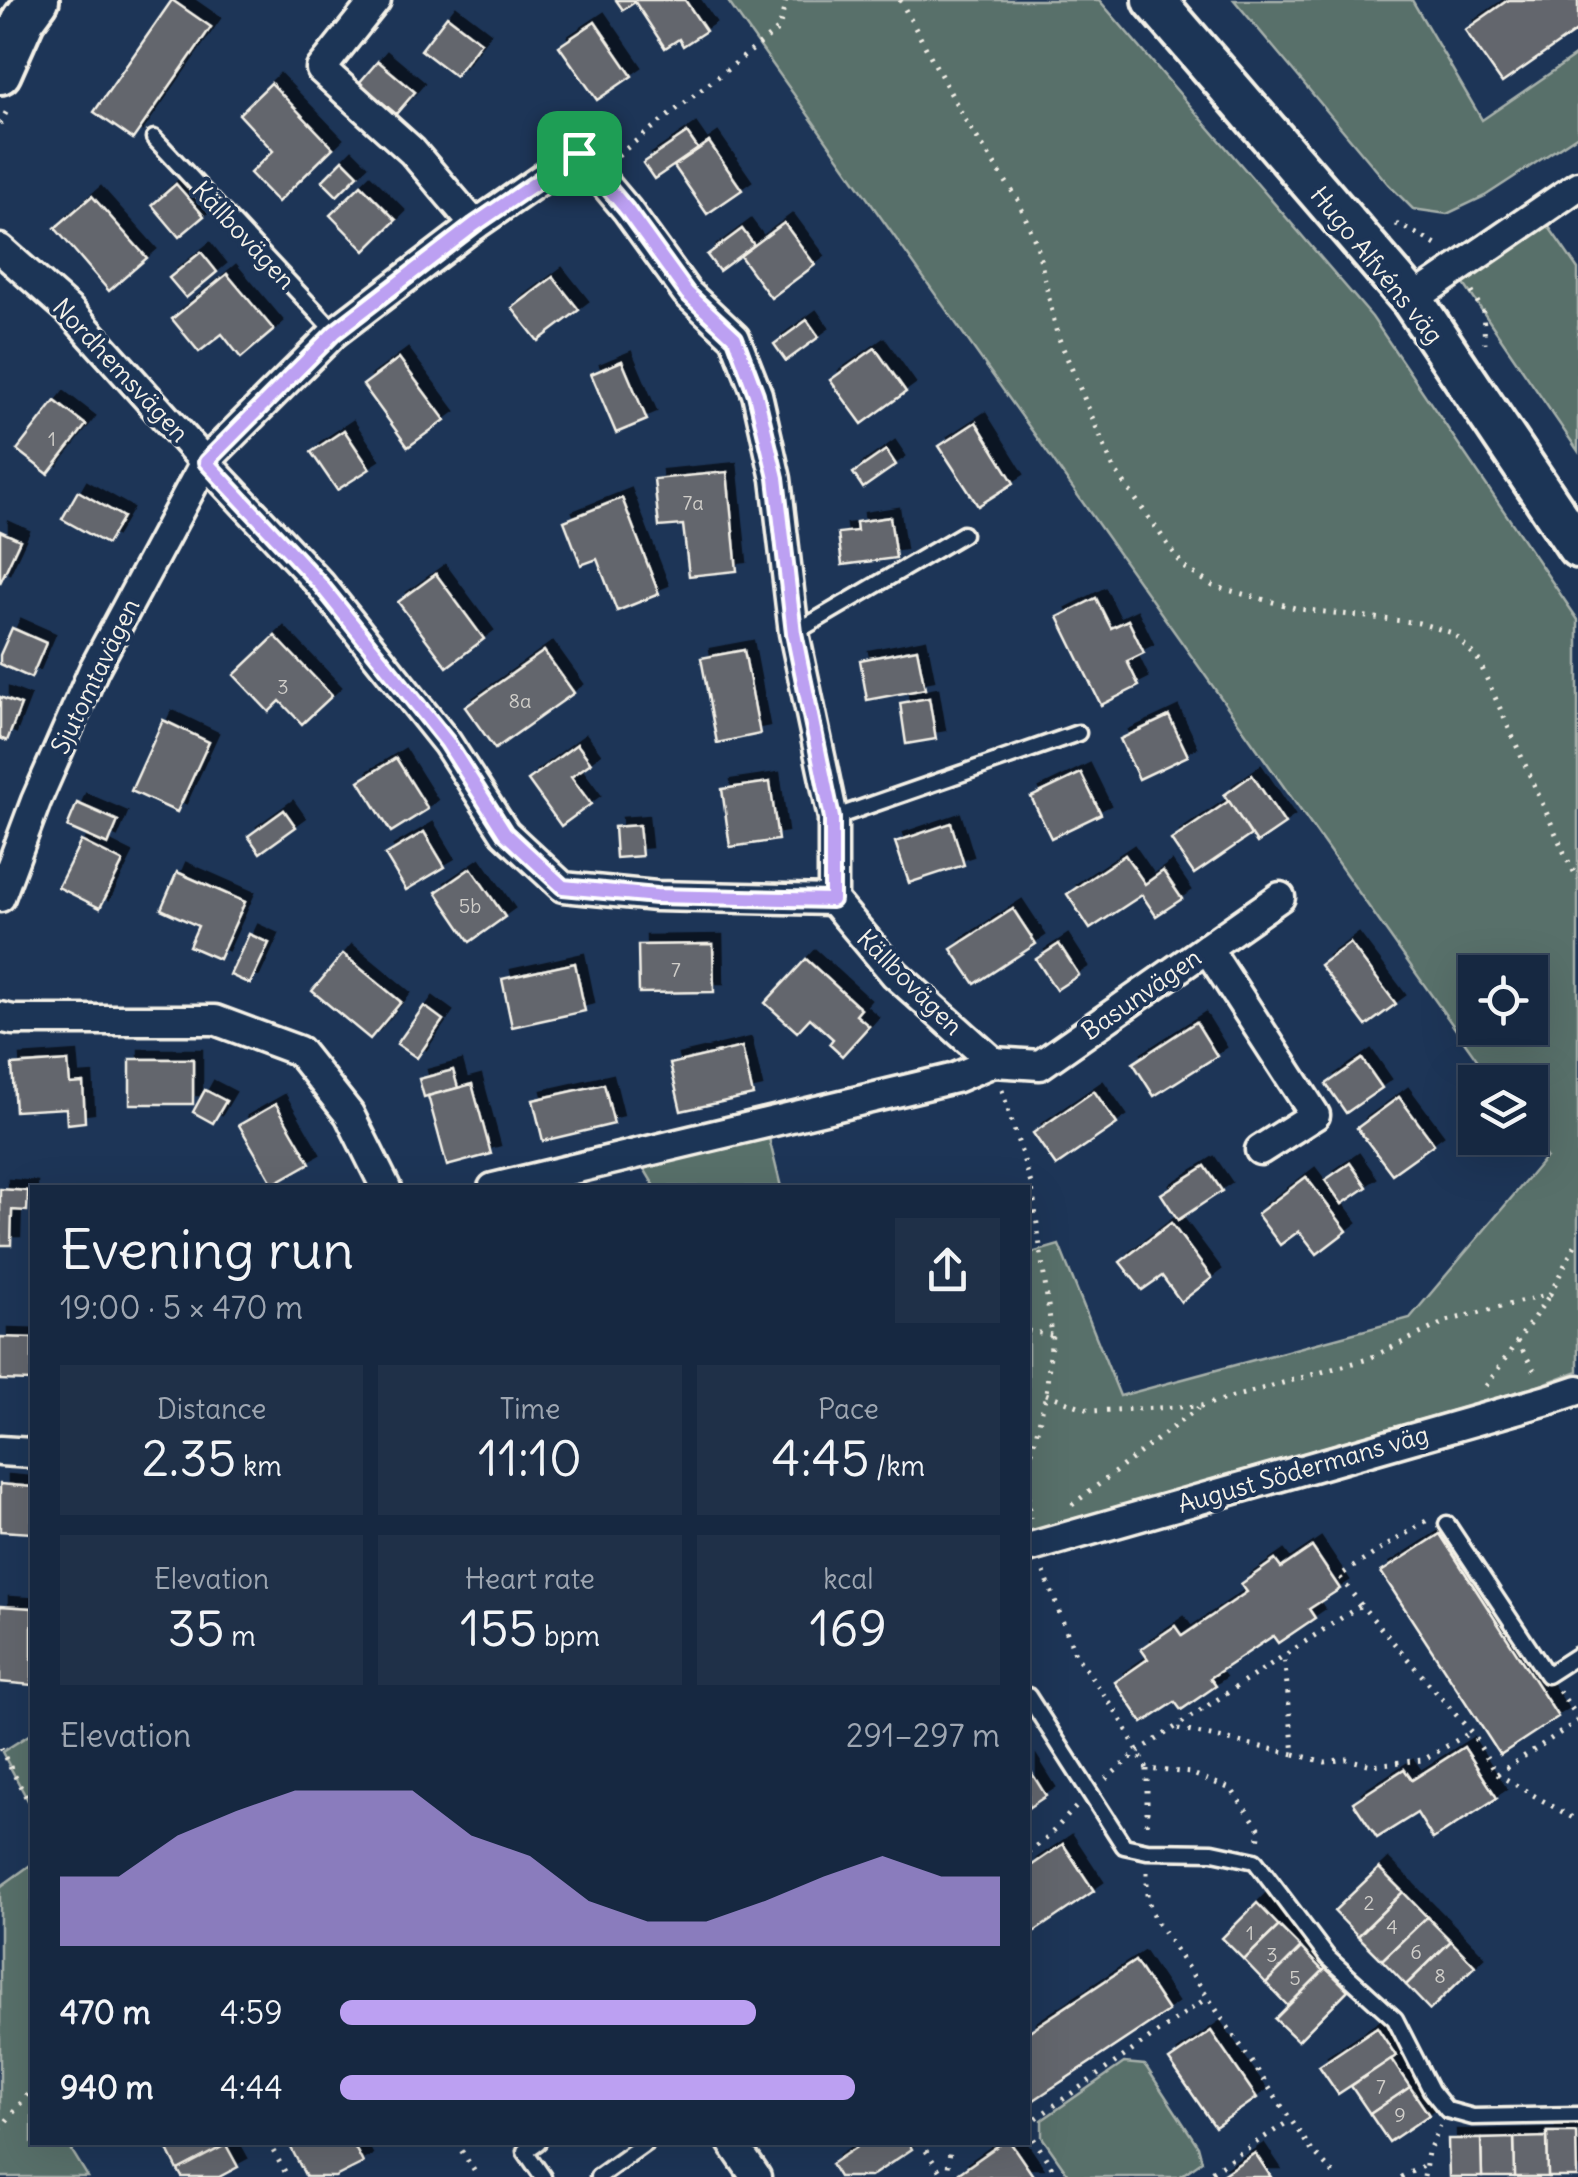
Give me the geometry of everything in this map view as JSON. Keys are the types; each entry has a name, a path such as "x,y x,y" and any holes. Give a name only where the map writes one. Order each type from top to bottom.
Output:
{"street":[{"path":"0,73 24,19 38,0"},
{"path":"376,0 321,69 412,150 474,225"},
{"name":"Hugo Alfvéns väg","path":"1154,0 1412,300 1578,547"},
{"path":"206,462 335,332 474,225 579,153 627,210 687,293 735,338 756,394 776,478 794,633 832,818 832,900"},
{"path":"1412,300 1578,186"},
{"name":"Nordhemsvägen","path":"0,249 70,311 320,584 447,742 505,833 563,887 656,896 832,900"},
{"name":"Sjutomtavägen","path":"0,898 36,800 94,669 206,462"},
{"name":"Basunvägen","path":"993,1062 1040,1064 1280,897"},
{"name":"Källbovägen","path":"505,1185 955,1078 993,1062 895,974 832,900"},
{"path":"1207,948 1314,1115 1260,1150"},
{"path":"0,1017 215,1020 298,1052 349,1114 384,1185"},
{"name":"August Södermans väg","path":"1031,1547 1565,1394"},
{"path":"0,1450 30,1454"},
{"path":"734,2145 756,2177"}],"lane":[{"name":"Källbovägen","path":"154,138 335,332"},
{"path":"794,633 963,534"},
{"path":"832,818 1078,733"},
{"path":"1447,1524 1546,1675 1578,1655"},
{"path":"1030,1699 1124,1846 1146,1851 1213,1852 1254,1861 1328,1958 1395,2018 1431,2090 1447,2110 1473,2117 1578,2115"},
{"path":"534,2145 525,2151 543,2177"},
{"path":"598,2177 643,2145"}],"path":[{"path":"596,172 778,29 786,0"},
{"path":"900,0 964,118 1018,200 1037,245 1057,334 1114,469 1184,567 1213,586 1299,609 1420,623 1452,633 1478,659 1578,879"},
{"path":"993,1062 1032,1187 1052,1336 1046,1394 1030,1460"},
{"path":"1459,1425 1550,1294 1578,1238"},
{"path":"1046,1394 1092,1410 1200,1406 1368,1360 1448,1322 1550,1294"},
{"path":"1030,1331 1052,1336"},
{"path":"1517,1342 1565,1394"},
{"path":"1063,1512 1200,1406"},
{"path":"1447,1524 1432,1517 1339,1576 1471,1732 1498,1774 1578,1821"},
{"path":"1031,1547 1075,1654 1121,1718 1146,1769 1147,1897 1154,1918 1312,2151 1336,2177"},
{"path":"1030,1851 1139,1750 1361,1606"},
{"path":"1284,1656 1294,1754"},
{"path":"1498,1774 1578,1719 1546,1675"},
{"path":"1176,1728 1325,1762 1346,1759 1372,1765 1423,1760 1471,1732"},
{"path":"0,1748 30,1804"},
{"path":"1146,1769 1190,1773 1230,1789 1260,1829 1254,1861"},
{"path":"1030,2126 1208,1996"},
{"path":"0,2129 30,2092"},
{"path":"1424,2177 1428,2152 1447,2110"},
{"path":"1203,2177 1291,2120"},
{"path":"1030,2130 1058,2177"},
{"path":"270,2145 288,2177"},
{"path":"458,2145 478,2177"},
{"path":"922,2145 945,2177"},
{"path":"945,2177 950,2145"},
{"path":"1401,2177 1426,2165"}],"green space":[{"path":"727,0 1099,0 1372,317 1578,620 1578,1371 1538,1386 1030,1531 1030,1253 1059,1245 1120,1396 1410,1318 1546,1157 1548,1065 1481,1065 1467,1045 1548,1045 1548,955 1458,955 1458,1033"},
{"path":"1234,0 1412,0 1482,120 1578,54 1578,135 1485,196 1447,214 1413,209"},
{"path":"1540,214 1578,269 1578,451 1455,271"},
{"path":"765,1122 781,1185 654,1185 636,1155"},
{"path":"30,1734 30,1804 2,1752"},
{"path":"30,1865 30,2145 78,2145 72,2151 88,2177 0,2177 0,1887"},
{"path":"1124,2063 1145,2065 1198,2146 1202,2161 1179,2177 1070,2177 1042,2137 1042,2120"}],"building":[{"path":"172,0 211,27 133,139 94,112"},
{"path":"616,0 685,0 706,31 683,46 679,39 665,48 635,2 623,10"},
{"path":"1508,0 1578,0 1578,30 1502,83 1465,30"},
{"path":"447,16 481,42 455,76 421,50"},
{"path":"595,22 632,76 597,100 559,46"},
{"path":"378,61 415,92 396,114 359,83"},
{"path":"271,83 333,148 278,202 250,173 273,151 239,114"},
{"path":"687,133 698,149 654,179 643,163"},
{"path":"709,142 742,190 707,214 674,166"},
{"path":"343,160 358,175 337,196 322,181"},
{"path":"176,184 204,216 179,237 152,205"},
{"path":"361,185 396,220 365,251 330,215"},
{"path":"92,196 147,258 109,291 55,228"},
{"path":"784,223 815,265 771,298 740,256"},
{"path":"742,229 754,245 719,271 707,255"},
{"path":"201,252 217,272 186,298 169,278"},
{"path":"227,274 274,330 241,358 222,334 199,352 172,319"},
{"path":"553,277 579,310 538,341 512,308"},
{"path":"807,320 819,337 786,361 774,344"},
{"path":"875,348 906,392 862,424 830,380"},
{"path":"399,358 445,420 408,447 363,385"},
{"path":"622,361 647,420 616,433 591,374"},
{"path":"55,401 86,425 48,474 17,450"},
{"path":"976,422 1014,483 978,506 939,446"},
{"path":"344,430 370,469 337,490 311,452"},
{"path":"886,450 896,465 863,488 853,473"},
{"path":"727,472 737,571 689,576 683,525 659,527 654,479"},
{"path":"78,491 123,517 107,544 62,519"},
{"path":"622,498 659,594 617,611 597,559 581,565 564,521"},
{"path":"890,517 896,558 842,565 838,533 857,531 856,522"},
{"path":"0,531 20,540 0,583"},
{"path":"436,574 484,639 447,667 398,602"},
{"path":"1096,598 1111,628 1128,620 1144,653 1127,661 1139,686 1101,705 1058,617"},
{"path":"12,628 46,643 31,678 0,664"},
{"path":"275,636 332,696 302,724 280,701 269,712 234,675"},
{"path":"917,649 925,689 867,700 860,660"},
{"path":"744,650 760,734 717,743 701,658"},
{"path":"544,651 574,693 495,749 465,707"},
{"path":"0,697 21,705 7,741 0,738"},
{"path":"929,698 936,739 906,744 900,703"},
{"path":"1169,716 1188,756 1139,779 1120,739"},
{"path":"163,720 209,742 177,812 131,791"},
{"path":"577,744 591,763 571,777 591,804 561,826 528,780"},
{"path":"396,758 428,809 391,832 359,781"},
{"path":"1081,773 1101,814 1051,838 1031,797"},
{"path":"1252,775 1285,824 1257,843 1224,795"},
{"path":"770,782 778,840 730,847 722,789"},
{"path":"1229,801 1251,835 1194,874 1171,840"},
{"path":"77,803 118,821 108,845 67,827"},
{"path":"284,810 296,827 260,853 248,836"},
{"path":"951,823 964,865 909,883 895,842"},
{"path":"639,825 642,856 616,858 614,827"},
{"path":"424,832 445,867 406,890 385,855"},
{"path":"81,841 123,862 100,908 58,887"},
{"path":"1125,855 1145,884 1163,871 1182,899 1156,916 1142,895 1090,929 1067,894"},
{"path":"471,868 505,917 470,942 436,892"},
{"path":"177,872 245,902 219,959 189,946 198,926 161,909"},
{"path":"1013,909 1036,944 975,984 951,949"},
{"path":"249,934 269,943 250,984 230,975"},
{"path":"1350,943 1396,1004 1366,1026 1320,965"},
{"path":"713,944 714,992 639,993 638,945"},
{"path":"1059,944 1079,975 1056,990 1036,959"},
{"path":"343,954 401,1002 370,1039 312,991"},
{"path":"806,959 861,1009 856,1015 869,1026 842,1056 829,1044 833,1039 810,1018 797,1032 765,1003"},
{"path":"575,963 585,1011 512,1027 502,979"},
{"path":"424,1006 443,1020 417,1058 397,1044"},
{"path":"1196,1022 1217,1056 1154,1096 1133,1063"},
{"path":"742,1047 753,1095 681,1111 670,1064"},
{"path":"130,1059 193,1059 193,1104 130,1104"},
{"path":"1362,1059 1382,1088 1346,1113 1326,1084"},
{"path":"68,1061 70,1084 83,1083 85,1122 67,1124 66,1108 15,1111 12,1065"},
{"path":"453,1070 458,1088 424,1097 419,1079"},
{"path":"472,1084 491,1154 447,1166 428,1096"},
{"path":"604,1084 614,1124 543,1141 533,1100"},
{"path":"205,1090 226,1101 213,1123 193,1112"},
{"path":"1094,1091 1117,1124 1056,1166 1033,1133"},
{"path":"1399,1097 1434,1144 1392,1174 1357,1128"},
{"path":"276,1104 310,1163 273,1184 239,1125"},
{"path":"1350,1163 1367,1187 1342,1204 1325,1180"},
{"path":"1205,1166 1222,1191 1178,1220 1161,1194"},
{"path":"1306,1177 1347,1231 1317,1254 1299,1231 1280,1245 1257,1214"},
{"path":"0,1189 28,1191 27,1211 12,1210 11,1245 0,1245"},
{"path":"1171,1223 1212,1278 1181,1302 1162,1276 1142,1290 1120,1262"},
{"path":"0,1337 30,1338 30,1381 0,1380"},
{"path":"0,1484 30,1487 30,1533 0,1531"},
{"path":"1440,1534 1558,1717 1500,1755 1381,1572"},
{"path":"1312,1547 1340,1589 1309,1609 1315,1618 1278,1643 1273,1636 1210,1678 1216,1686 1181,1710 1175,1702 1143,1723 1115,1682 1148,1659 1141,1649 1175,1626 1182,1636 1247,1592 1241,1584 1275,1560 1281,1568"},
{"path":"0,1606 30,1608 30,1685 0,1682"},
{"path":"1464,1747 1497,1798 1433,1839 1417,1813 1377,1838 1353,1802 1404,1769 1412,1780"},
{"path":"1030,1770 1046,1796 1030,1807"},
{"path":"1063,1844 1094,1891 1030,1935 1030,1867"},
{"path":"1379,1868 1403,1892 1358,1936 1334,1911"},
{"path":"1403,1892 1427,1917 1382,1960 1358,1936"},
{"path":"1257,1903 1279,1926 1244,1960 1222,1938"},
{"path":"1427,1917 1451,1941 1406,1985 1382,1960"},
{"path":"1279,1926 1301,1948 1266,1983 1244,1960"},
{"path":"1451,1941 1475,1966 1430,2010 1406,1985"},
{"path":"1301,1948 1323,1971 1288,2006 1266,1983"},
{"path":"1135,1961 1168,2011 1030,2103 1030,2031"},
{"path":"1326,1968 1348,1990 1298,2041 1275,2019"},
{"path":"1377,2027 1396,2056 1338,2094 1319,2066"},
{"path":"1211,2031 1257,2098 1215,2127 1169,2060"},
{"path":"1391,2059 1410,2087 1370,2114 1351,2086"},
{"path":"1410,2087 1429,2115 1389,2142 1370,2114"},
{"path":"1547,2132 1576,2132 1577,2177 1548,2177"},
{"path":"1547,2137 1548,2177 1515,2177 1514,2138"},
{"path":"1514,2138 1515,2177 1482,2177 1481,2139"},
{"path":"1448,2139 1481,2139 1482,2177 1449,2177"},
{"path":"172,2145 226,2145 178,2170 167,2148"},
{"path":"226,2145 238,2167 219,2177 182,2177 178,2170"},
{"path":"290,2145 354,2145 363,2163 335,2177 306,2177"},
{"path":"860,2145 910,2145 912,2149 870,2177 839,2177 831,2164"},
{"path":"999,2145 1012,2145 1034,2177 962,2177 959,2173"},
{"path":"1255,2153 1271,2177 1219,2177"}],"route":[{"path":"579,153 627,210 687,293 735,338 756,394 776,478 794,633 832,818 832,900 656,896 563,887 505,833 447,742 320,584 206,462 335,332 474,225 579,153"}]}
